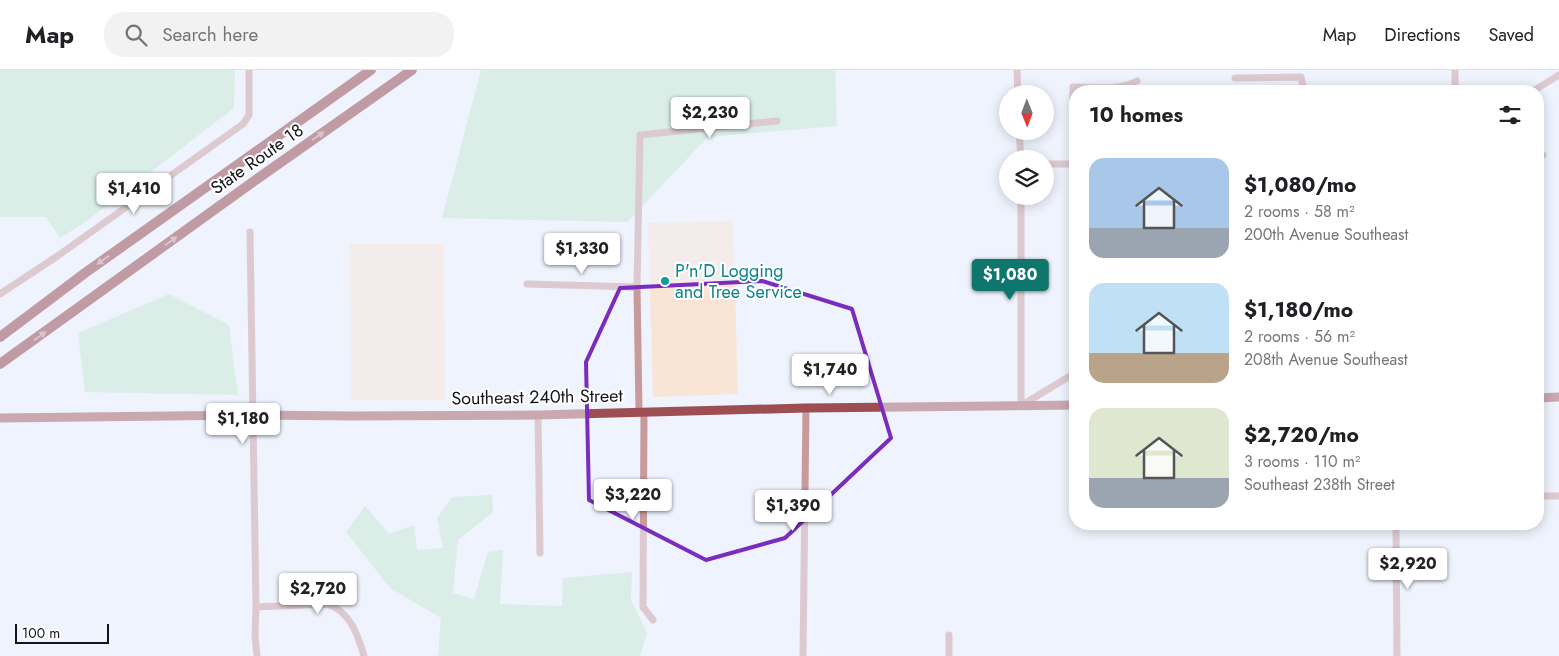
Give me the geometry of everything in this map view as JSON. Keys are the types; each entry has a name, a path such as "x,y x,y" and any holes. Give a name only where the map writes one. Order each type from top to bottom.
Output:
{"highway":[{"name":"State Route 18","path":"0,337 85,273 371,70"},
{"name":"State Route 18","path":"0,364 412,70"}],"main road":[{"path":"1544,398 1559,397"},
{"name":"Southeast 240th Street","path":"0,418 538,414 1069,404"}],"street":[{"path":"0,294 56,257 240,126 249,116 249,70"},
{"path":"1017,70 1018,85"},
{"path":"1455,70 1455,85"},
{"path":"1543,85 1559,75"},
{"path":"1235,78 1301,77 1303,85"},
{"path":"1131,85 1137,81"},
{"path":"652,620 643,607 642,412 637,287 640,135 777,121"},
{"path":"1054,164 1069,164"},
{"path":"1021,205 1021,405"},
{"path":"250,232 255,636 257,656"},
{"path":"527,284 637,287"},
{"path":"1021,405 1069,377"},
{"path":"803,656 806,408"},
{"path":"538,414 540,553"},
{"path":"1544,496 1559,496"},
{"path":"1396,530 1398,656"},
{"path":"256,606 327,604 334,606 340,610 354,628 364,656"},
{"path":"948,656 949,635"}],"highlighted area":[{"path":"762,281 852,309 891,438 785,538 706,560 589,500 586,362 620,288"}],"shaded area":[{"path":"733,221 738,394 653,397 648,223"},
{"path":"350,244 444,244 445,400 351,400"}],"green space":[{"path":"0,70 235,70 234,108 84,223 60,238 46,217 0,217"},
{"path":"481,70 835,70 837,126 708,137 627,222 442,218"},
{"path":"169,294 229,325 238,395 85,392 78,333"},
{"path":"492,495 493,512 458,540 453,593 474,599 488,552 503,550 500,604 562,606 563,578 632,572 631,600 647,633 640,656 435,656 438,655 441,618 390,588 346,532 365,506 389,534 414,525 417,550 443,548 437,518 452,497"}],"place":[{"name":"P'n'D Logging and Tree Service","path":"665,281"}]}
